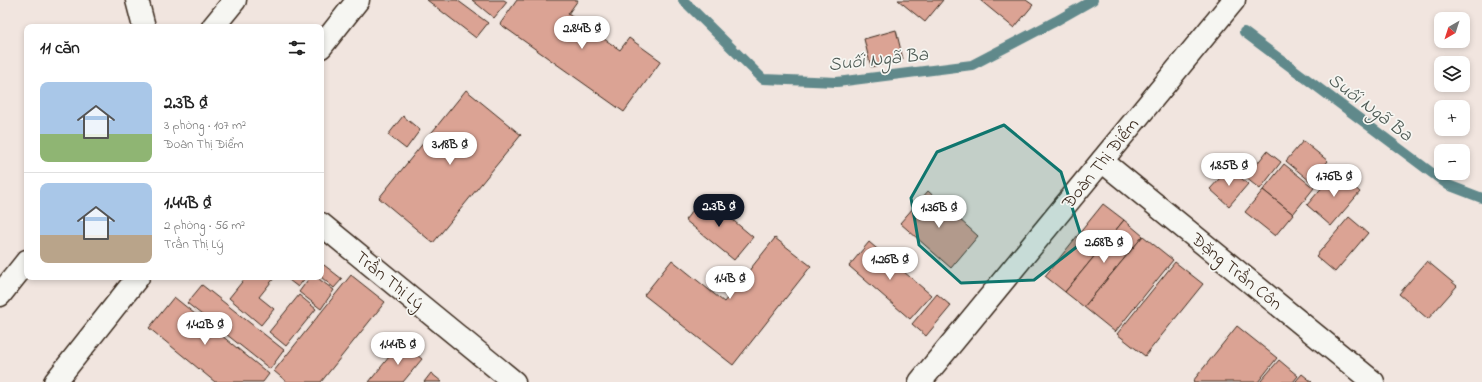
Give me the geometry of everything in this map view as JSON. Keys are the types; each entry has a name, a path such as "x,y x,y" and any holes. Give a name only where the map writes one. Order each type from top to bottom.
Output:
{"street":[{"path":"137,0 143,24"},
{"path":"215,24 235,0"},
{"path":"324,43 358,0"},
{"name":"Đoàn Thị Điểm","path":"926,380 1234,0"},
{"name":"Đặng Trần Côn","path":"1102,161 1373,382"},
{"name":"Trần Thị Lý","path":"324,227 501,378"},
{"path":"0,295 24,265"},
{"path":"55,382 136,280"}],"highlighted area":[{"path":"1004,125 1061,172 1083,242 1034,280 961,283 919,245 911,198 937,152"}],"building":[{"path":"427,0 457,0 488,23 476,38"},
{"path":"472,0 504,0 507,2 494,18"},
{"path":"517,0 578,0 568,14 620,50 629,38 661,61 624,112 500,24"},
{"path":"898,0 943,0 925,22"},
{"path":"980,0 1026,0 1033,5 1014,28"},
{"path":"896,30 903,59 871,67 864,39"},
{"path":"466,90 521,135 433,243 379,198"},
{"path":"403,116 420,130 406,149 388,135"},
{"path":"1303,141 1328,161 1311,182 1286,161"},
{"path":"1267,151 1281,162 1260,189 1246,178"},
{"path":"1284,164 1314,188 1293,214 1263,190"},
{"path":"1229,168 1248,184 1229,206 1210,189"},
{"path":"1336,171 1360,192 1331,226 1307,205"},
{"path":"1263,190 1293,214 1275,236 1245,212"},
{"path":"928,191 978,236 951,268 900,223"},
{"path":"704,196 753,237 734,260 685,220"},
{"path":"1103,204 1124,220 1065,292 1045,276"},
{"path":"1349,217 1368,233 1335,272 1316,256"},
{"path":"1124,220 1143,236 1084,307 1065,292"},
{"path":"1143,236 1173,260 1115,332 1084,307"},
{"path":"775,238 811,266 733,365 644,295 672,260 724,302"},
{"path":"869,242 931,295 910,319 849,266"},
{"path":"1427,261 1457,286 1428,319 1399,294"},
{"path":"1175,262 1203,284 1145,356 1117,334"},
{"path":"324,265 342,279 334,288 324,280"},
{"path":"351,275 385,302 321,382 287,382 274,371"},
{"path":"244,280 273,280 259,297 274,309 261,325 229,298"},
{"path":"289,280 304,280 298,287"},
{"path":"308,280 320,280 334,290 321,309 299,292"},
{"path":"202,285 284,350 270,369 187,303"},
{"path":"937,294 951,306 926,336 912,324"},
{"path":"299,295 316,309 286,346 269,332"},
{"path":"174,297 269,374 263,382 215,382 149,328"},
{"path":"1237,326 1277,358 1258,382 1194,382 1193,381"},
{"path":"401,342 422,359 403,382 369,382"},
{"path":"1279,360 1298,376 1293,382 1260,382"},
{"path":"431,373 442,382 424,382"},
{"path":"1302,374 1312,382 1295,382"}],"waterway":[{"name":"Suối Ngã Ba","path":"683,0 763,79 837,82 972,65 1093,0"},
{"name":"Suối Ngã Ba","path":"1244,32 1448,185 1482,198"}]}
